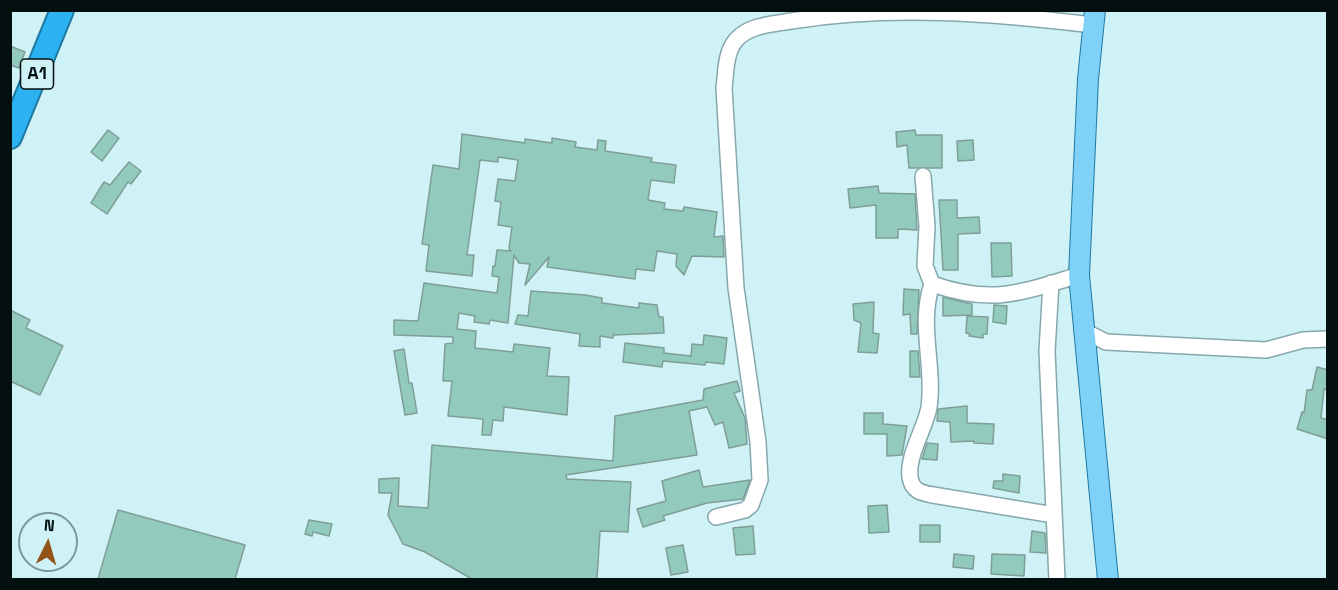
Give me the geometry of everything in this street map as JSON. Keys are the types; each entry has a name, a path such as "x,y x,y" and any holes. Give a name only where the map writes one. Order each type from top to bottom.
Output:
{"highway":[{"name":"A1","path":"10,137 62,10"}],"main road":[{"path":"1094,18 1079,275 1082,330 1108,579"}],"street":[{"path":"716,517 745,510 752,505 760,480 758,442 736,288 724,88 728,56 737,39 757,27 821,16 908,11 1094,18"},
{"path":"923,176 927,226 925,266 932,284 926,302 932,381 928,417 921,426 910,465 913,487 925,494 1054,514"},
{"path":"932,284 960,294 991,297 1014,295 1079,275"},
{"path":"1051,283 1047,351 1057,579"},
{"path":"1082,330 1096,340 1106,342 1266,350 1303,340 1328,339"}],"building":[{"path":"10,46 25,52 19,68 10,65"},
{"path":"108,130 119,138 102,161 91,152"},
{"path":"915,130 916,135 942,135 942,168 909,168 907,145 897,147 896,132"},
{"path":"462,134 525,143 525,139 552,143 552,138 576,142 575,147 597,150 598,140 606,141 605,151 652,158 651,162 676,165 674,183 651,180 648,200 665,203 664,209 683,211 684,207 717,212 714,237 723,236 724,257 692,256 684,275 676,266 677,254 657,251 654,271 636,269 635,279 547,267 549,257 525,285 530,264 519,263 514,255 508,323 490,320 489,324 474,322 475,316 459,313 457,329 476,331 475,348 513,352 514,344 550,348 547,376 569,377 567,415 504,407 503,421 493,420 491,435 482,435 483,419 448,416 452,381 443,381 445,344 453,343 453,337 394,335 394,320 418,321 424,283 497,293 499,277 492,276 493,266 495,266 497,250 511,251 509,248 512,227 498,225 501,202 495,201 498,179 515,181 518,160 498,157 498,162 480,160 467,255 474,255 472,276 426,271 429,245 422,244 433,165 459,169"},
{"path":"973,140 974,160 958,161 957,141"},
{"path":"129,162 141,171 131,184 128,182 107,214 91,203 104,182 110,185"},
{"path":"878,186 879,193 915,194 917,230 898,229 898,238 876,238 876,205 850,208 848,189"},
{"path":"939,200 957,200 957,218 979,217 980,233 958,234 958,270 943,270"},
{"path":"991,243 1011,243 1012,276 992,277"},
{"path":"904,289 919,290 917,334 911,334 910,314 903,315"},
{"path":"531,291 585,295 602,298 602,303 639,308 639,303 657,305 659,317 663,317 664,333 613,335 613,338 600,336 600,347 579,346 580,334 515,324 518,315 528,316"},
{"path":"943,297 972,304 972,315 943,316"},
{"path":"874,302 873,333 879,334 877,353 858,352 861,323 854,320 853,304"},
{"path":"994,305 1007,306 1006,324 993,322"},
{"path":"10,310 30,320 26,328 63,346 40,395 10,381"},
{"path":"967,316 988,317 987,334 983,334 983,338 969,336 970,334 966,333"},
{"path":"704,335 727,338 724,364 706,362 705,365 663,361 662,367 623,362 625,343 664,348 664,353 691,356 692,344 703,345"},
{"path":"404,349 409,383 412,383 417,413 405,415 394,351"},
{"path":"910,351 918,351 920,377 910,377"},
{"path":"1317,367 1328,370 1328,390 1324,389 1321,418 1328,420 1328,439 1297,429 1302,412 1304,413 1307,390 1312,390"},
{"path":"737,381 740,391 734,393 745,418 747,444 729,448 723,422 715,425 707,407 689,411 697,455 566,475 567,479 631,482 628,532 600,531 597,579 472,579 425,552 403,544 388,515 392,493 379,493 379,479 399,478 398,506 428,508 432,445 613,461 615,416 703,400 704,389"},
{"path":"967,406 967,423 994,424 993,444 974,443 974,441 951,442 950,422 937,421 938,409"},
{"path":"864,413 883,413 883,424 907,426 902,455 887,456 887,434 864,434"},
{"path":"927,443 938,444 937,460 922,459"},
{"path":"699,470 703,487 750,480 743,499 707,503 663,516 665,520 643,527 637,509 666,501 662,481"},
{"path":"1003,474 1020,476 1019,493 993,488 994,481 1003,481"},
{"path":"887,505 889,532 869,533 868,506"},
{"path":"118,510 245,545 235,579 98,579"},
{"path":"309,520 332,524 329,536 313,532 312,536 305,534"},
{"path":"920,525 940,525 940,542 920,542"},
{"path":"753,526 755,554 736,555 733,528"},
{"path":"1032,531 1045,533 1046,553 1030,552"},
{"path":"683,545 688,572 671,575 666,548"},
{"path":"954,554 974,556 973,569 953,567"},
{"path":"992,554 1025,555 1024,576 991,574"}]}
